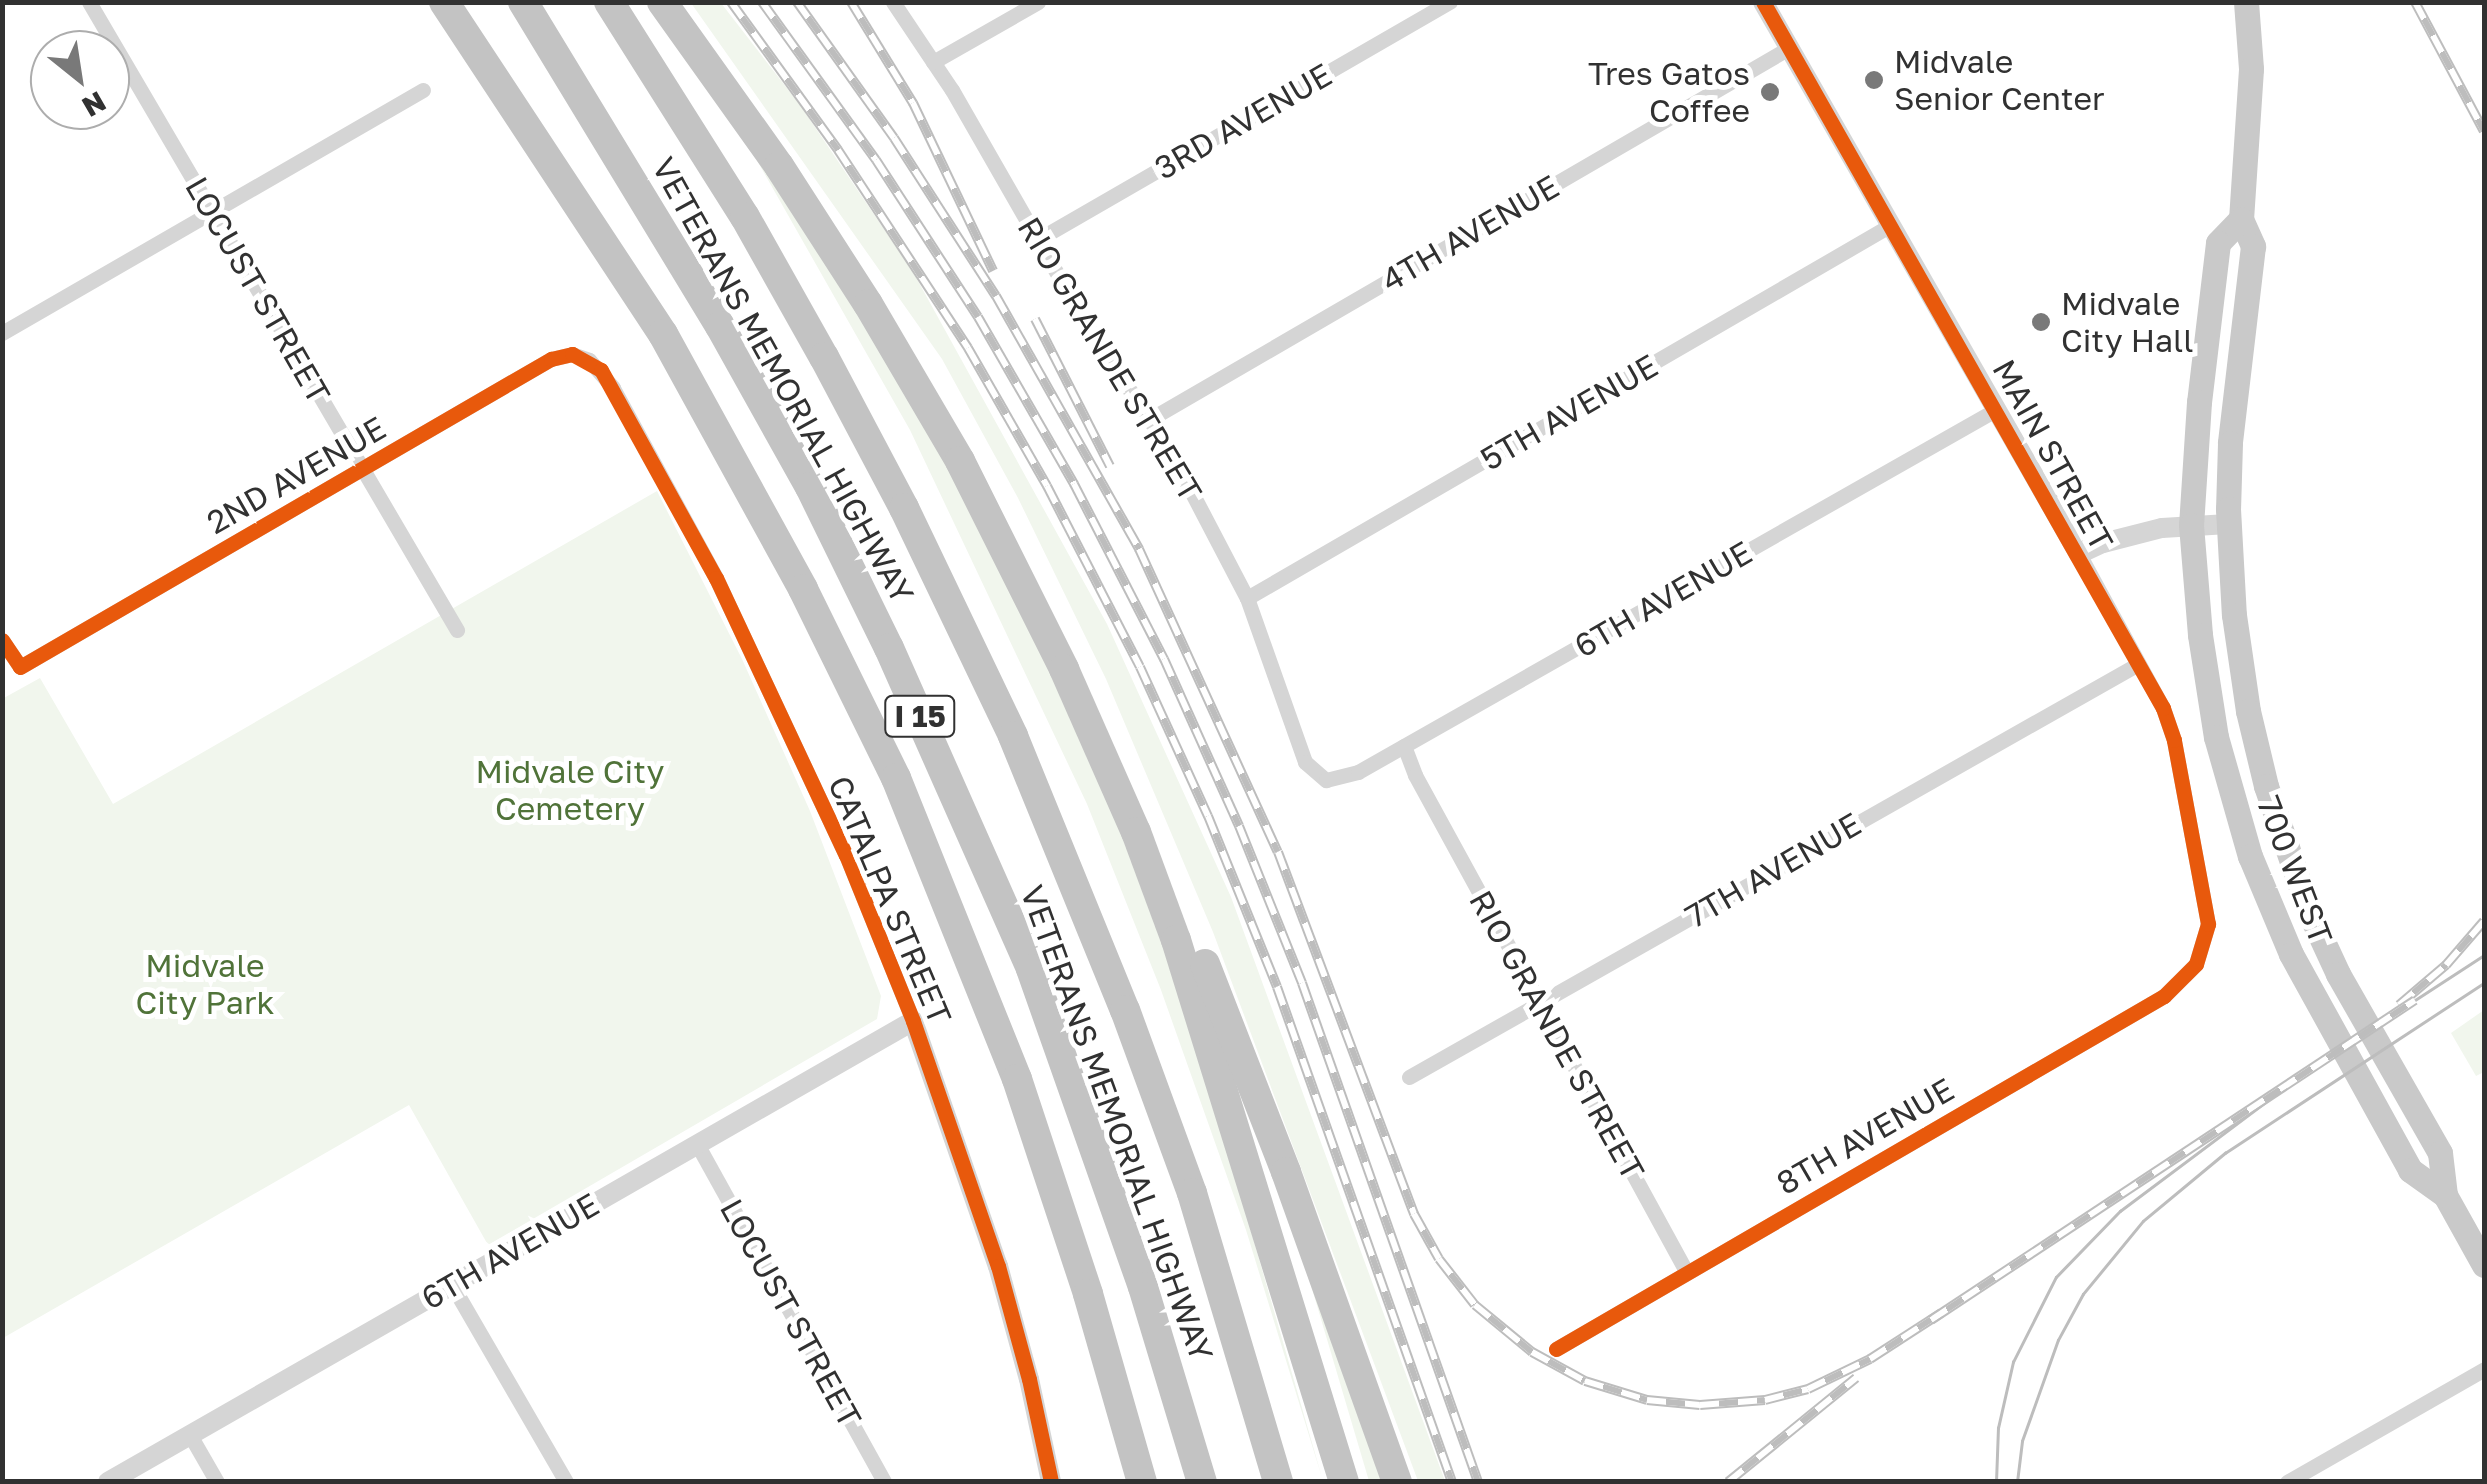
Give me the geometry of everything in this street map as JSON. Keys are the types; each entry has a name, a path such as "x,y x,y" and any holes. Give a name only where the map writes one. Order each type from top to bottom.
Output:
{"highway":[{"path":"444,2 663,334 850,681 980,978 1088,1294 1142,1482"},
{"name":"VETERANS MEMORIAL HIGHWAY","path":"523,2 720,326 810,488 913,699 1031,969 1144,1287 1202,1482"},
{"name":"VETERANS MEMORIAL HIGHWAY","path":"609,2 736,202 824,356 904,508 1013,736 1110,974 1192,1193 1278,1482"},
{"path":"662,2 778,166 868,304 960,461 1033,604 1115,783 1172,926 1218,1064 1344,1482"},
{"path":"1033,604 1086,697 1159,848 1286,1172 1396,1482"},
{"path":"1088,1294 1127,1482"}],"main road":[{"path":"2241,219 2252,69 2246,2"},
{"name":"700 WEST","path":"2445,1195 2410,1170 2308,988 2250,856 2207,690 2190,525 2199,402 2218,243 2241,219 2252,246 2230,444 2228,524 2238,653 2254,740 2280,832 2338,974 2440,1153 2445,1195 2484,1265"}],"street":[{"name":"LOCUST STREET","path":"90,2 457,630"},
{"name":"RIO GRANDE STREET","path":"893,2 933,62 1090,331 1152,418 1247,598 1305,762 1326,780"},
{"path":"933,62 1038,2"},
{"name":"3RD AVENUE","path":"1037,240 1450,2"},
{"name":"MAIN STREET","path":"1763,2 2079,554 2169,724 2208,924 2196,964"},
{"name":"4TH AVENUE","path":"1152,418 1789,48"},
{"path":"2,332 424,90"},
{"name":"5TH AVENUE","path":"1247,598 1890,225"},
{"name":"2ND AVENUE","path":"2,640 20,667 550,359 572,354 601,370"},
{"name":"CATALPA STREET","path":"601,370 692,532 846,855 913,1021 998,1266 1030,1380 1050,1482"},
{"name":"6TH AVENUE","path":"1326,780 1358,772 1997,409"},
{"name":"MAIN STREET","path":"2079,554 2130,535 2190,525 2228,524"},
{"name":"7TH AVENUE","path":"1409,1078 2138,664"},
{"name":"RIO GRANDE STREET","path":"1404,746 1415,776 1686,1270"},
{"name":"8TH AVENUE","path":"1556,1349 1686,1270 2164,996 2196,964"},
{"name":"6TH AVENUE","path":"108,1482 913,1021"},
{"name":"LOCUST STREET","path":"697,1144 884,1482"},
{"path":"452,1285 566,1482"},
{"path":"2287,1482 2484,1369"},
{"path":"190,1434 217,1482"}],"green space":[{"path":"691,3 721,3 800,105 913,272 1107,624 1231,897 1445,1481 1418,1481 1213,932 1106,679 1018,498 942,359"},
{"path":"759,154 901,380 1018,598 1120,827 1176,971 1323,1481 1246,1230 1161,990 1087,804 910,430 755,157"},
{"path":"657,491 742,659 810,811 881,996 877,1019 488,1245 409,1105 3,1338 2,699 40,678 113,804"},
{"path":"2484,1010 2484,1072 2476,1076 2451,1033"},
{"path":"1302,1255 1388,1481 1369,1481"}],"tram line":[{"path":"2415,1000 2484,955"},
{"path":"2017,1482 2022,1441 2058,1340 2083,1294 2143,1221 2225,1153 2484,983"},
{"path":"1996,1482 1998,1428 2013,1362 2056,1277 2120,1211 2286,1087"}],"railway":[{"path":"731,2 838,150 968,348 1047,486 1140,667 1208,816 1277,987 1452,1482"},
{"path":"762,2 876,160 978,317 1074,484 1164,659 1239,826 1302,983 1478,1482"},
{"path":"797,2 894,138 996,296 1139,549 1278,852 1414,1214 1439,1259 1475,1305 1532,1352 1585,1381 1647,1400 1700,1405 1765,1400 1808,1389 1870,1359 1941,1313"},
{"path":"851,2 913,103 993,271"},
{"path":"2415,2 2484,131"},
{"path":"1035,319 1110,466"},
{"path":"2399,1005 2446,965 2484,921"},
{"path":"1931,1320 2415,1000"},
{"path":"1728,1482 1856,1378"}],"cycle path":[{"path":"1556,1349 2164,996 2196,964 2208,924 2174,740 2163,708 1763,2"},
{"path":"2,640 20,667 551,359 572,354 601,370 716,578 846,855 913,1021 998,1266 1029,1379 1051,1482"}],"place":[{"name":"Midvale Senior Center","path":"1874,80"},
{"name":"Tres Gatos Coffee","path":"1770,92"},
{"name":"Midvale City Hall","path":"2041,322"}],"park label":[{"name":"Midvale City Cemetery","path":"570,790"},
{"name":"Midvale City Park","path":"205,984"}]}
